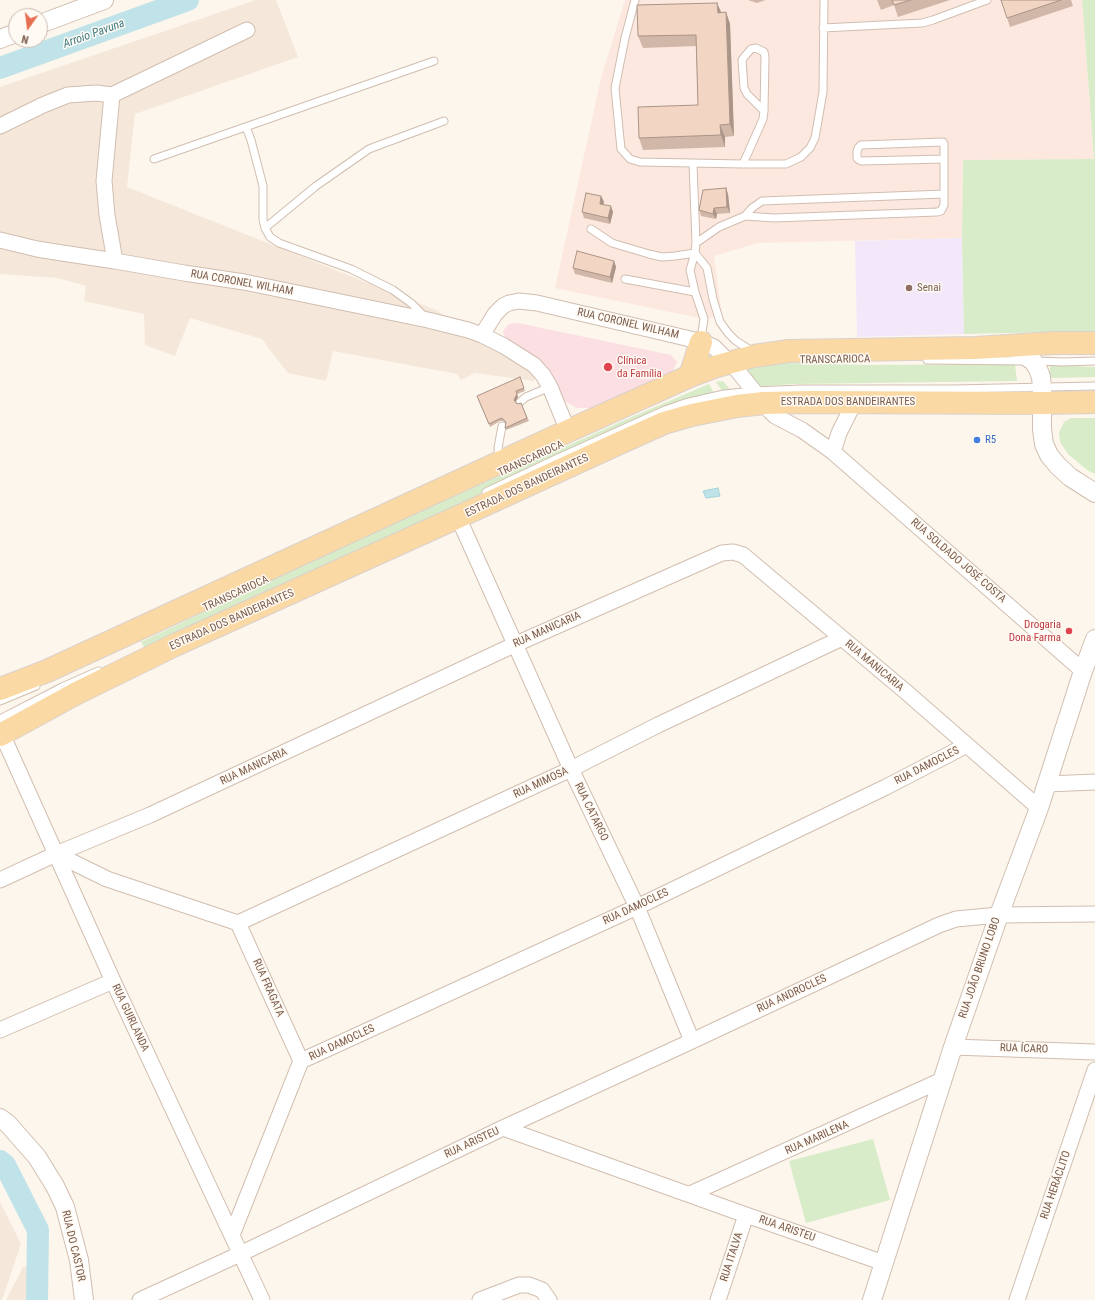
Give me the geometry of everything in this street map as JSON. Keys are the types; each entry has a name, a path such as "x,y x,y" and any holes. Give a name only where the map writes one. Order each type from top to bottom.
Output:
{"main road":[{"path":"690,376 701,342"},
{"path":"0,689 47,672 690,376 740,366 789,352 975,348 1095,343"},
{"name":"ESTRADA DOS BANDEIRANTES","path":"1,729 77,694 175,645 664,423 759,397 855,401 1042,395 1095,402"}],"street":[{"path":"48,21 99,1"},
{"path":"0,126 68,95 96,93 112,95 247,30"},
{"path":"112,95 104,181 105,205 115,261"},
{"name":"RUA CORONEL WILHAM","path":"0,240 37,249 244,282 428,320 468,330 504,346 534,365 543,375 550,387 568,431"},
{"name":"RUA CORONEL WILHAM","path":"482,335 495,314 503,306 520,301 537,303 701,342 714,347 740,366 759,397"},
{"path":"1010,346 1033,361 1041,377 1042,429 1044,444 1049,455 1070,477 1095,492"},
{"name":"RUA SOLDADO JOSÉ COSTA","path":"759,397 775,416 802,430 833,452 1083,671"},
{"path":"833,452 839,433 855,401"},
{"name":"RUA CATARGO","path":"458,517 571,770 637,907 692,1042"},
{"name":"RUA MANICARIA","path":"0,880 56,854 150,815 516,644 722,553 733,552 743,556 842,638 1039,808"},
{"name":"RUA MIMOSA","path":"238,923 571,770 658,725 842,638"},
{"name":"RUA JOÃO BRUNO LOBO","path":"872,1300 953,1047 999,915 1039,808 1083,671 1095,639"},
{"name":"RUA GUIRLANDA","path":"1,729 113,981 262,1300"},
{"name":"RUA DAMOCLES","path":"301,1061 637,907 886,787 967,745"},
{"path":"1047,784 1095,782"},
{"path":"56,854 107,879 238,923"},
{"name":"RUA ANDROCLES","path":"503,1128 692,1042 939,925 956,919 999,915 1095,914"},
{"name":"RUA FRAGATA","path":"238,923 301,1061"},
{"path":"0,1030 113,981"},
{"name":"RUA ÍCARO","path":"953,1047 1095,1052"},
{"path":"232,1235 301,1061"},
{"name":"RUA HERÁCLITO","path":"1017,1300 1095,1070"},
{"name":"RUA MARILENA","path":"690,1194 942,1080"},
{"name":"RUA DO CASTOR","path":"0,1118 8,1124 36,1156 65,1207 79,1260 84,1300"},
{"name":"RUA ARISTEU","path":"140,1300 240,1254 503,1128 746,1215 884,1262"},
{"name":"RUA ITALVA","path":"718,1300 746,1215"},
{"path":"480,1300 519,1285 529,1285 542,1290 549,1300"}],"lane":[{"path":"635,0 625,38 616,88 621,149 630,160 640,162 694,164 786,164 801,157 810,148 816,138 823,92 824,0"},
{"path":"823,28 922,23 987,0"},
{"path":"743,164 763,119 764,111 764,52 756,48 751,49 742,60 744,88 747,94 764,111"},
{"path":"154,159 434,61"},
{"path":"265,228 316,186 369,149 444,121"},
{"path":"246,127 251,140 263,186 263,220 265,228 270,236 279,243 351,270 393,290 411,303 428,320"},
{"path":"745,216 774,218 941,211 944,205 944,159 944,144 943,142 861,145 857,152 857,158 862,161 944,159"},
{"path":"694,164 696,253 690,270 695,292 704,319 701,342"},
{"path":"696,243 719,227 745,216 752,208 762,201 944,194"},
{"path":"591,229 612,243 662,257 696,253"},
{"path":"696,253 707,268 713,300 720,322 728,333 744,347 740,366"},
{"path":"626,279 695,292"},
{"path":"917,360 1095,361"},
{"name":"TRANSCARIOCA","path":"479,496 558,458 665,410 685,403 724,394 759,397 809,389 953,389 1042,395 1095,386"},
{"path":"520,402 550,387"},
{"path":"499,463 498,448 502,426"},
{"path":"1,729 62,687 107,667"},
{"path":"0,702 46,682"}],"shaded area":[{"path":"256,0 276,0 298,57 135,114 127,187 436,310 535,374 534,381 475,373 461,380 457,374 333,351 326,381 288,373 262,339 190,318 175,356 145,345 144,314 84,301 86,286 58,278 0,274 0,87"},
{"path":"625,0 1082,0 1094,159 963,160 962,238 758,243 714,256 722,316 718,317 704,319 555,288 601,78"},
{"name":"Senai","path":"962,238 964,334 857,337 855,241"},
{"name":"Clínica da Família","path":"518,323 671,355 677,362 672,372 591,408 577,408 563,400 505,340 503,331 509,324"},
{"path":"0,1202 21,1244 2,1300 0,1300"},
{"path":"23,1267 31,1268 30,1300 6,1300"}],"green space":[{"path":"1082,0 1095,0 1095,331 964,334 962,238 963,160 1094,159"},
{"path":"787,363 867,365 1015,364 1017,381 793,384 752,387 739,370"},
{"path":"1050,365 1095,367 1095,377 1050,378"},
{"path":"723,381 733,393 725,395 716,382"},
{"path":"709,384 715,395 456,508 147,652 141,642 339,548 627,419"},
{"path":"1071,418 1095,418 1095,474 1087,470 1068,454 1060,442 1059,432 1064,422"},
{"path":"873,1139 890,1200 806,1223 789,1161"}],"water":[{"path":"718,488 720,496 706,498 703,491"}],"building":[{"path":"892,0 911,0 894,5"},
{"path":"1001,0 1061,0 1007,18"},
{"path":"717,3 718,13 726,12 730,124 720,125 721,135 639,138 638,107 698,105 696,35 638,36 637,5"},
{"path":"726,188 727,207 714,208 713,214 699,210 703,190"},
{"path":"586,193 601,196 600,204 611,206 608,218 582,212"},
{"path":"577,251 614,261 610,277 573,268"},
{"path":"520,377 524,388 516,391 517,394 514,400 517,404 521,403 527,418 505,428 506,422 502,418 489,424 477,396"}],"waterway":[{"name":"Arroio Pavuna","path":"0,68 188,0"},
{"name":"Arroio Pavuna","path":"0,1161 5,1165 38,1230 37,1300"}],"place":[{"name":"Senai","path":"909,288"},
{"name":"Clínica da Família","path":"608,367"},
{"name":"R5","path":"977,440"},
{"name":"Drogaria Dona Farma","path":"1069,631"}]}
